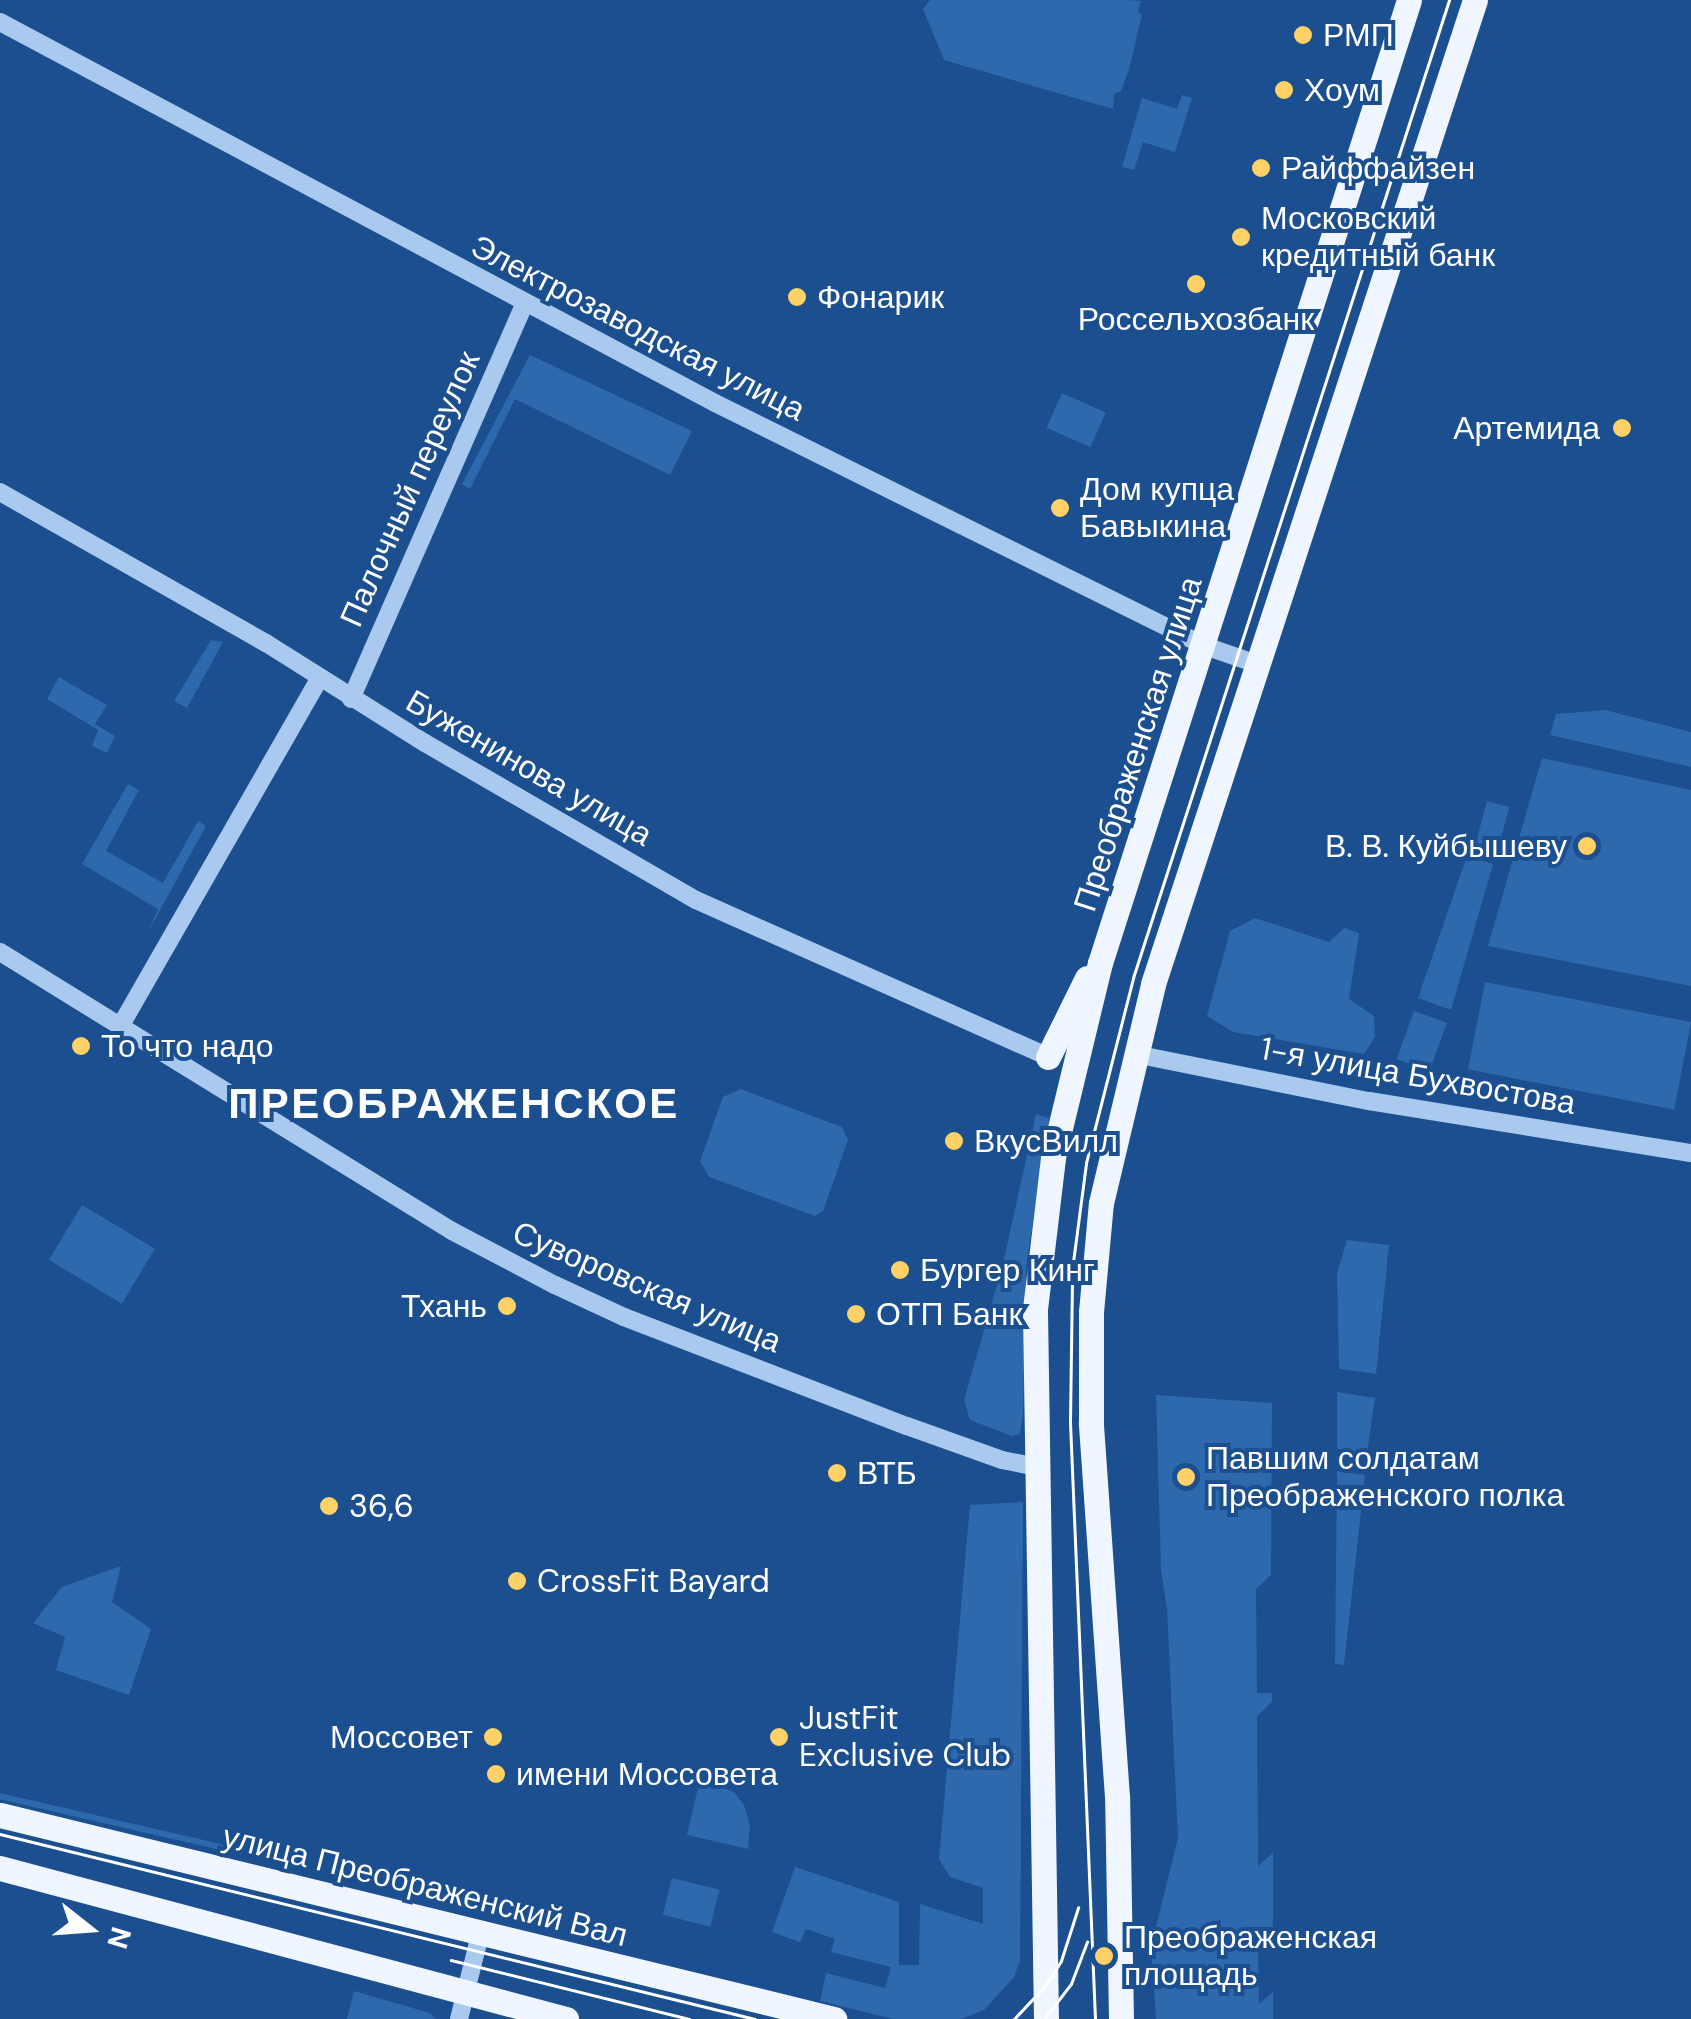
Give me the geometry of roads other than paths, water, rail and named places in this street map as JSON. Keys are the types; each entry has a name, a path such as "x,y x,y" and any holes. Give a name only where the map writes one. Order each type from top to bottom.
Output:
{"main road":[{"name":"Преображенская улица","path":"1038,1467 1038,1268 1053,1157 1098,968 1205,646 1410,0"},
{"path":"1121,2019 1117,1797 1091,1422 1091,1312 1101,1203 1153,984 1475,0"},
{"path":"1048,1057 1082,983 1098,968"},
{"path":"1038,1467 1046,2019"},
{"name":"улица Преображенский Вал","path":"0,1816 834,2019"},
{"path":"0,1868 320,1950 566,2019"}],"street":[{"name":"Электрозаводская улица","path":"0,22 524,304 1205,646 1260,664"},
{"name":"Палочный переулок","path":"351,699 524,304"},
{"name":"Буженинова улица","path":"0,492 266,643 351,699 696,900 1048,1057"},
{"path":"121,1025 318,679"},
{"name":"Суворовская улица","path":"0,952 452,1231 508,1261 624,1317 934,1436 1038,1467"},
{"name":"1-я улица Бухвостова","path":"1135,1054 1369,1101 1691,1153"},
{"path":"459,2019 480,1934"}],"tram line":[{"path":"1095,2019 1070,1422 1072,1270 1086,1163 1133,978 1449,0"},
{"path":"0,1834 755,2019"},
{"path":"1014,2019 1046,1985 1061,1961 1078,1908"},
{"path":"1044,2019 1071,1984 1087,1942"},
{"path":"451,1960 689,2019"}],"place":[{"name":"РМП","path":"1303,35"},
{"name":"Хоум","path":"1284,90"},
{"name":"Райффайзен","path":"1261,168"},
{"name":"Московский кредитный банк","path":"1241,237"},
{"name":"Россельхозбанк","path":"1196,284"},
{"name":"Фонарик","path":"797,297"},
{"name":"Артемида","path":"1622,428"},
{"name":"Дом купца Бавыкина","path":"1060,508"},
{"name":"В. В. Куйбышеву","path":"1587,846"},
{"name":"То что надо","path":"81,1046"},
{"name":"ВкусВилл","path":"954,1141"},
{"name":"Бургер Кинг","path":"900,1270"},
{"name":"Тхань","path":"507,1306"},
{"name":"ОТП Банк","path":"856,1314"},
{"name":"ВТБ","path":"837,1473"},
{"name":"Павшим солдатам Преображенского полка","path":"1186,1477"},
{"name":"36,6","path":"329,1506"},
{"name":"CrossFit Bayard","path":"517,1581"},
{"name":"Моссовет","path":"493,1737"},
{"name":"JustFit Exclusive Club","path":"779,1737"},
{"name":"имени Моссовета","path":"496,1774"},
{"name":"Преображенская площадь","path":"1104,1956"}],"district":[{"name":"ПРЕОБРАЖЕНСКОЕ","path":"454,1104"}]}
